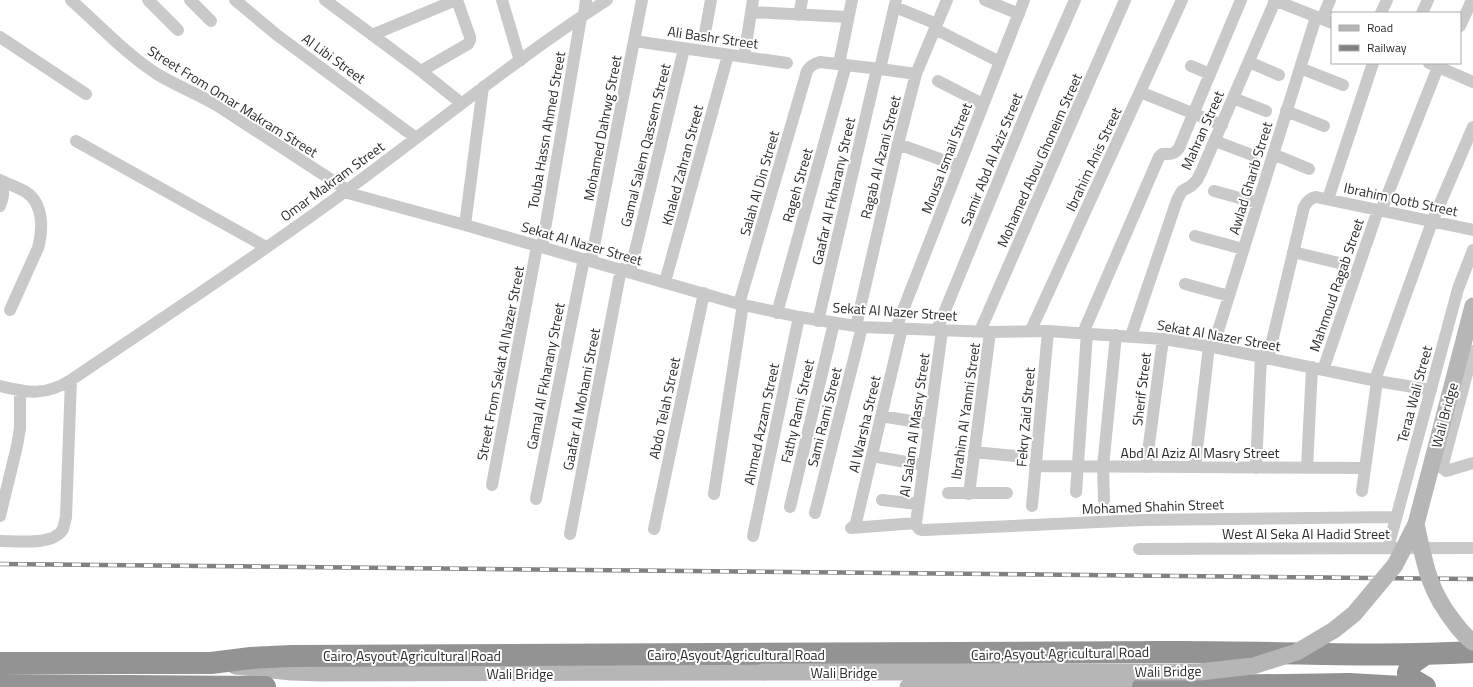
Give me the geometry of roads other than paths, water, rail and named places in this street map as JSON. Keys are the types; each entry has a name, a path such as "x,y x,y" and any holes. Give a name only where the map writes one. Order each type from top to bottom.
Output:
{"highway":[{"name":"Cairo,Asyout Agricultural Road","path":"0,663 211,664 251,658 292,656 1216,652 1424,655 1473,652"},
{"path":"1348,684 1362,680 1367,676 1368,671 1366,666 1354,654"},
{"path":"1424,655 1411,664 1408,673 1410,678 1425,687"},
{"path":"1143,687 1348,684 1402,687"},
{"path":"0,685 265,687"}],"main road":[{"name":"Wali Bridge","path":"211,664 291,672 321,673 1206,671 1253,666 1297,652 1334,630 1354,614 1395,565 1420,520 1473,306"},
{"name":"Wali Bridge","path":"908,687 1042,681 1200,680 1254,672 1300,658 1337,635 1358,619 1400,568 1420,520 1473,313"},
{"name":"Wali Bridge","path":"1420,520 1442,586 1450,601 1473,630"},
{"name":"Wali Bridge","path":"1420,520 1426,570 1433,590 1442,606 1469,640 1473,642"}],"street":[{"name":"Street From Omar Makram Street","path":"70,0 143,65 158,75 204,97 346,191"},
{"path":"148,0 178,30"},
{"path":"190,0 211,21"},
{"name":"Al Libi Street","path":"236,0 277,35 416,138"},
{"path":"325,0 421,71 461,103"},
{"path":"372,35 456,0 470,36 468,44 421,71"},
{"path":"502,0 520,60"},
{"name":"Touba Hassn Ahmed Street","path":"540,247 586,0"},
{"name":"Omar Makram Street","path":"0,386 34,393 60,387 346,191 461,103 582,16 607,0"},
{"name":"Mohamed Dahrwg Street","path":"588,260 642,0"},
{"path":"705,33 711,0"},
{"path":"744,57 753,0"},
{"path":"799,15 802,0"},
{"name":"Rageh Street","path":"777,313 843,65 848,17 852,0"},
{"name":"Ragab Al Azani Street","path":"859,326 898,144 916,74 947,0"},
{"path":"985,0 1019,14"},
{"name":"Mousa Ismail Street","path":"899,328 959,166 1024,0"},
{"name":"Samir Abd Al Aziz Street","path":"939,330 1038,84 1075,0"},
{"name":"Mohamed Abou Ghoneim Street","path":"985,332 1125,0"},
{"name":"Ibrahim Anis Street","path":"1031,330 1182,0"},
{"path":"1076,492 1085,333 1159,157 1162,154 1171,155 1176,153 1241,0"},
{"name":"Awlad Gharib Street","path":"1195,467 1211,347 1229,296 1300,68 1323,20 1330,0"},
{"path":"1381,12 1387,0"},
{"path":"1422,12 1428,0"},
{"path":"1461,24 1472,0"},
{"path":"1280,1 1323,20"},
{"name":"Mahran Street","path":"1132,336 1177,200 1182,191 1191,186 1197,180 1249,62 1280,1"},
{"path":"895,4 1000,62"},
{"name":"Gaafar Al Fkharany Street","path":"818,321 895,4"},
{"path":"751,12 848,17"},
{"path":"0,37 86,94"},
{"name":"Ali Bashr Street","path":"634,41 787,63"},
{"name":"Gamal Salem Qassem Street","path":"626,271 684,48"},
{"name":"Khaled Zahran Street","path":"666,282 728,55"},
{"name":"Salah Al Din Street","path":"714,494 741,304 807,71 814,63 820,62 843,65"},
{"path":"1249,62 1279,75"},
{"path":"1256,468 1265,357 1307,202 1311,198 1325,198 1373,64"},
{"path":"843,65 916,74"},
{"path":"1438,65 1473,82"},
{"name":"Mahmoud Ragab Street","path":"1307,468 1317,369 1438,65"},
{"path":"1191,66 1210,74"},
{"path":"1300,68 1343,85"},
{"path":"938,81 983,104"},
{"path":"465,225 483,87"},
{"path":"1140,92 1222,125"},
{"path":"1233,98 1266,111"},
{"path":"1286,111 1324,126"},
{"path":"1362,491 1376,381 1432,222 1473,127"},
{"path":"76,141 266,247"},
{"path":"1215,141 1252,155"},
{"path":"898,144 959,166"},
{"path":"1273,154 1309,169"},
{"path":"0,180 20,188 32,197 37,206 42,227 38,248 10,310"},
{"path":"0,184 3,188 4,198 0,206"},
{"name":"Sekat Al Nazer Street","path":"346,191 741,304 818,321 859,326 985,332 1031,330 1163,339 1265,357 1376,381 1431,390"},
{"path":"1214,191 1258,203"},
{"name":"Ibrahim Qotb Street","path":"1325,198 1473,230"},
{"path":"1196,236 1243,249"},
{"name":"Street From Sekat Al Nazer Street","path":"492,486 540,247"},
{"name":"Teraa Wali Street","path":"1388,548 1458,289 1473,250"},
{"path":"1293,252 1339,264"},
{"name":"Gamal Al Fkharany Street","path":"536,499 588,260"},
{"name":"Gaafar Al Mohami Street","path":"570,534 626,271"},
{"path":"1185,284 1229,296"},
{"name":"Abdo Telah Street","path":"654,529 704,293"},
{"name":"Ahmed Azzam Street","path":"753,536 799,317"},
{"name":"Fathy Rami Street","path":"790,507 834,323"},
{"name":"Sami Rami Street","path":"815,513 859,326"},
{"name":"Al Warsha Street","path":"899,328 872,456 853,528 916,523"},
{"name":"Al Salam Al Masry Street","path":"916,523 939,330"},
{"name":"Fekry Zaid Street","path":"1032,506 1048,331"},
{"name":"Ibrahim Al Yamni Street","path":"969,494 985,332"},
{"path":"1104,500 1103,467 1116,335"},
{"name":"Sherif Street","path":"1146,467 1163,339"},
{"path":"1473,351 1470,371 1442,466 1443,470 1446,471 1473,463"},
{"path":"0,541 40,541 53,539 63,530 66,517 71,380"},
{"path":"0,516 20,428 20,391"},
{"path":"881,416 929,424"},
{"path":"974,452 1015,456"},
{"path":"872,456 924,465"},
{"name":"Abd Al Aziz Al Masry Street","path":"1035,466 1365,468"},
{"path":"948,493 1007,494"},
{"path":"882,500 918,504"},
{"name":"Mohamed Shahin Street","path":"916,523 916,527 920,530 924,530 1142,520 1396,517"},
{"name":"West Al Seka Al Hadid Street","path":"1139,549 1388,548 1472,545"}],"railway":[{"path":"0,564 1473,579"}]}
